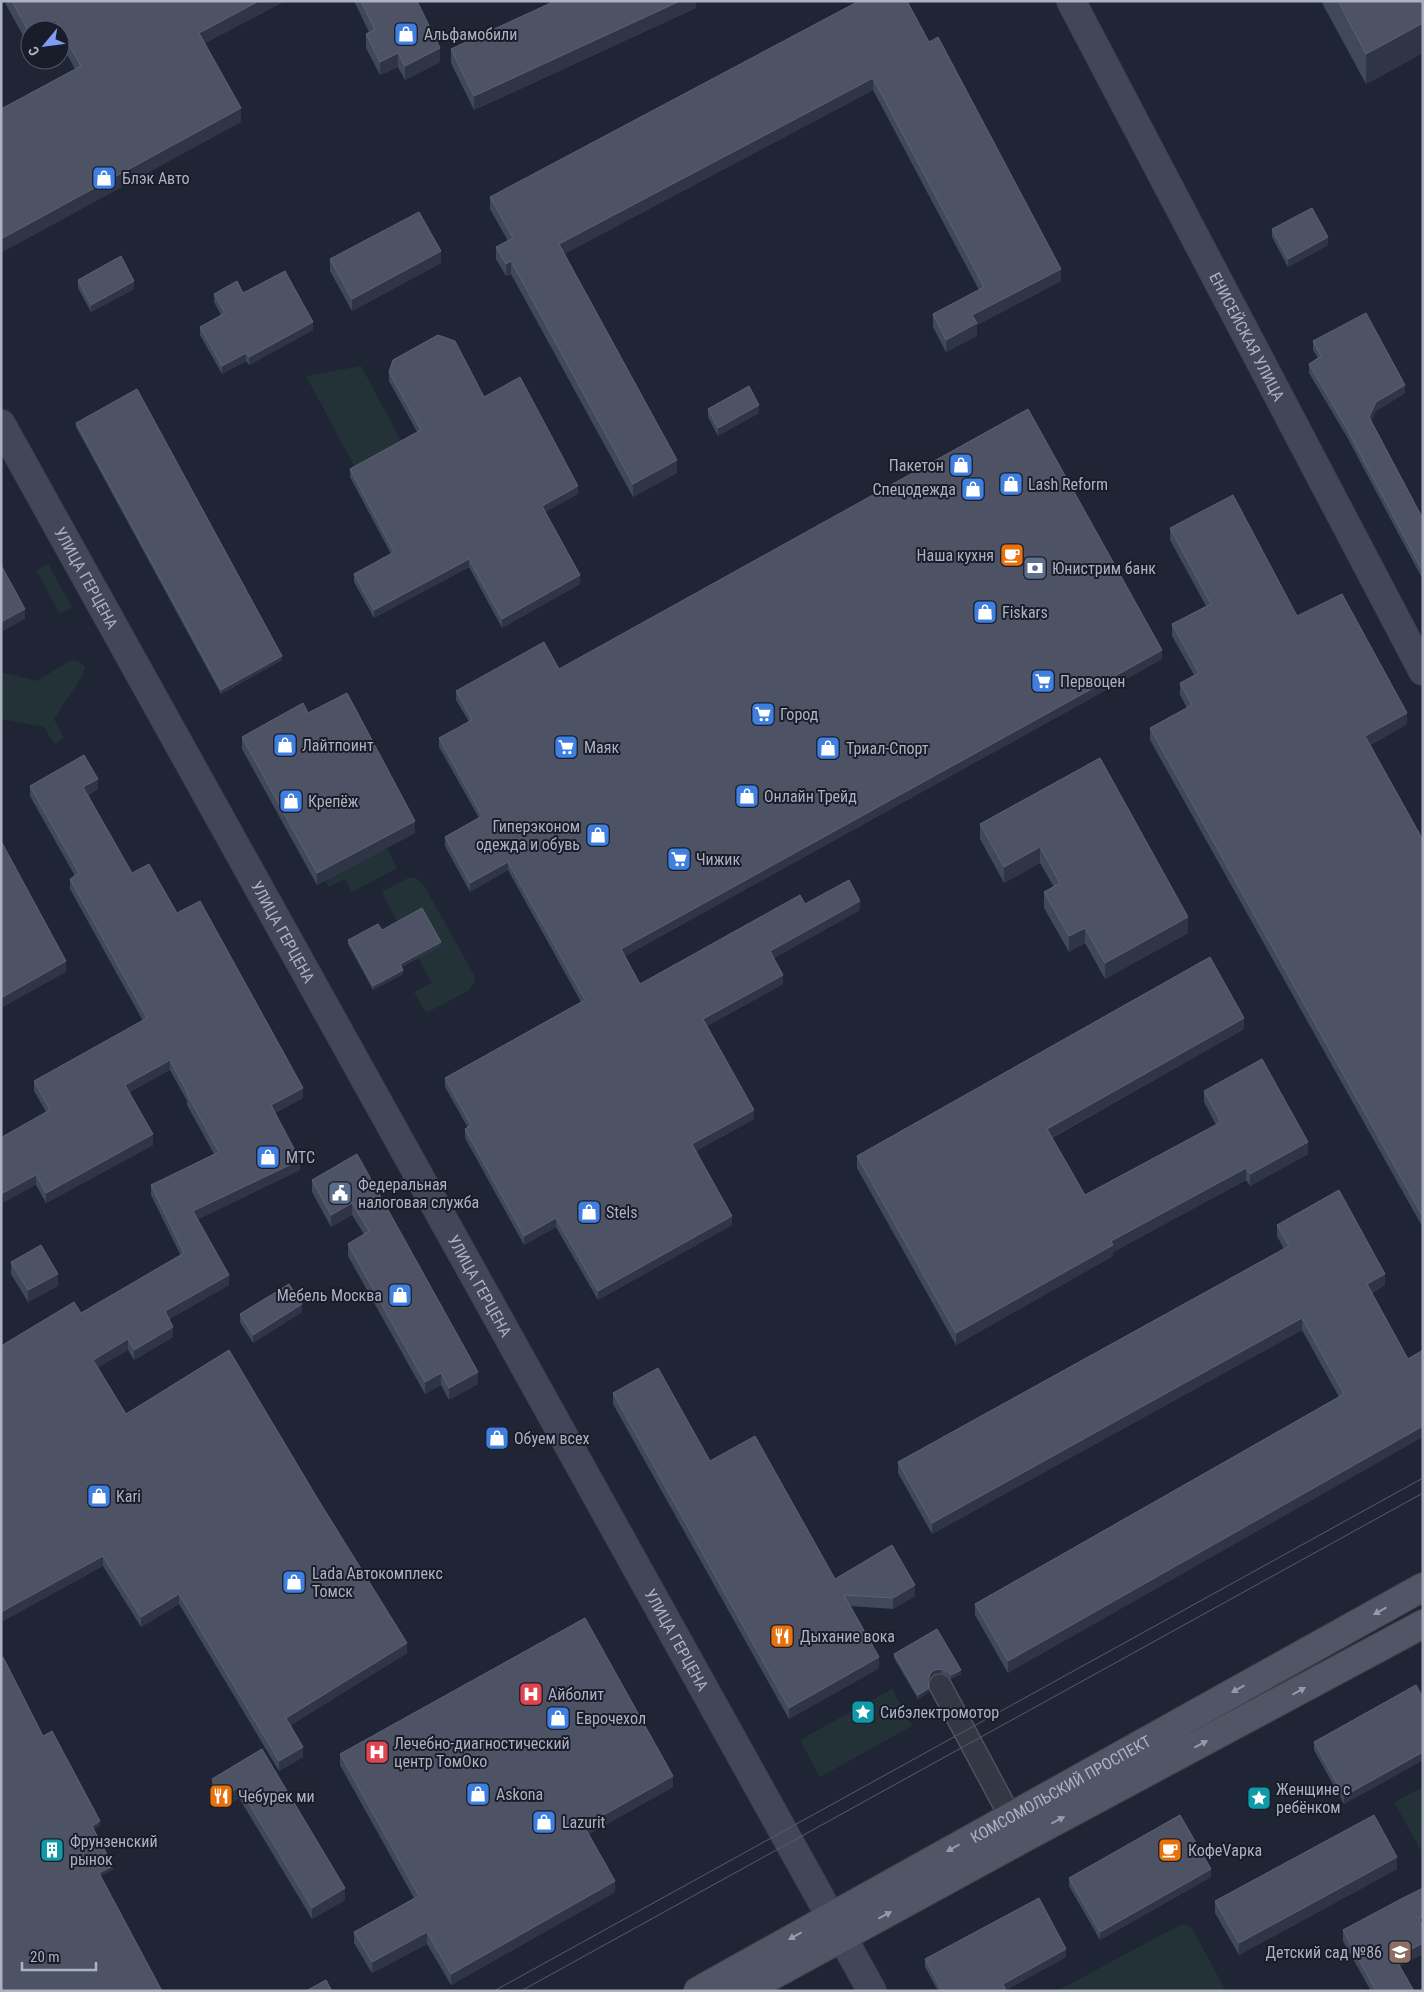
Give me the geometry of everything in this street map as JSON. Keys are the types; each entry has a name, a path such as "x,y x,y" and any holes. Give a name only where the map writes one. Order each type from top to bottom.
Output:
{"main road":[{"name":"КОМСОМОЛЬСКИЙ ПРОСПЕКТ","path":"698,1991 836,1927 1016,1827 1423,1587"},
{"name":"КОМСОМОЛЬСКИЙ ПРОСПЕКТ","path":"1016,1827 1423,1624"},
{"name":"КОМСОМОЛЬСКИЙ ПРОСПЕКТ","path":"744,1991 836,1927"}],"street":[{"name":"ЕНИСЕЙСКАЯ УЛИЦА","path":"1071,1 1423,671"},
{"name":"УЛИЦА ГЕРЦЕНА","path":"1,424 872,1991"},
{"path":"940,1685 1016,1827"}],"shaded area":[{"path":"361,366 405,448 358,473 306,376"},
{"path":"48,564 72,607 60,614 36,570"},
{"path":"71,660 78,661 85,667 83,675 54,719 64,738 54,744 44,727 1,719 1,672 37,681"},
{"path":"387,848 397,868 352,892 345,879 328,887 325,880"},
{"path":"408,878 416,878 425,887 474,975 475,981 468,991 426,1013 414,992 432,983 418,958 440,945 399,925 382,892"},
{"path":"892,1689 912,1726 820,1777 800,1740"},
{"path":"1423,1787 1423,1854 1394,1802"},
{"path":"1180,1925 1188,1925 1194,1932 1226,1991 1057,1991"}],"building":[{"path":"12,1 259,1 199,33 241,108 1,239 1,109 81,66 70,47 70,20 22,20"},
{"path":"361,1 417,1 440,48 405,66 398,53 380,62 366,34 375,30"},
{"path":"555,1 680,1 474,96 451,49"},
{"path":"859,1 907,1 929,42 938,37 1061,269 972,315 977,323 946,340 933,314 984,287 873,78 559,244 677,460 633,484 511,261 506,264 496,247 513,238 490,197"},
{"path":"1338,1 1423,1 1423,23 1366,54"},
{"path":"1312,208 1328,237 1288,259 1272,229"},
{"path":"419,212 441,251 352,299 330,259"},
{"path":"121,256 134,281 91,305 78,280"},
{"path":"285,271 313,322 249,357 246,353 222,366 200,327 225,313 214,294 237,281 243,293"},
{"path":"1366,313 1405,385 1376,402 1369,417 1423,519 1423,572 1347,429 1309,364 1321,356 1313,341"},
{"path":"438,335 455,341 484,397 520,377 578,486 542,506 580,575 502,619 469,559 374,610 354,574 394,552 350,469 421,430 389,372 393,360"},
{"path":"749,386 759,405 718,428 708,409"},
{"path":"137,389 282,656 221,690 76,423"},
{"name":"Город","path":"1028,409 1162,650 621,949 640,984 800,895 805,904 849,880 860,901 770,951 783,975 703,1019 754,1110 692,1144 732,1216 598,1291 556,1218 524,1236 465,1129 471,1125 445,1078 585,1000 508,862 470,883 445,837 482,816 439,738 472,720 456,691 544,642 559,669"},
{"path":"1233,495 1297,616 1342,594 1407,713 1365,736 1423,840 1423,1217 1150,728 1192,705 1180,683 1199,673 1172,624 1211,604 1170,528"},
{"path":"1,565 25,609 1,622"},
{"path":"347,693 415,821 317,873 242,737 303,703 308,713"},
{"path":"84,755 98,779 83,787 132,873 149,864 177,913 200,901 303,1088 271,1105 300,1160 193,1211 229,1275 165,1311 173,1327 134,1350 128,1339 93,1360 126,1414 229,1350 407,1643 286,1718 303,1747 279,1761 179,1594 141,1617 103,1556 1,1612 1,1346 74,1302 81,1313 184,1253 151,1185 219,1152 170,1060 125,1085 153,1134 46,1193 36,1175 1,1194 1,1136 50,1110 34,1081 147,1018 70,879 79,873 30,786"},
{"path":"1100,758 1188,917 1105,963 1085,928 1069,936 1044,892 1060,883 1040,847 1004,867 980,824"},
{"path":"1,841 66,961 1,998"},
{"path":"422,908 441,942 400,964 403,970 373,986 348,940 378,924 382,930"},
{"path":"1210,957 1244,1018 1047,1129 1085,1195 1221,1122 1204,1091 1262,1059 1308,1142 1250,1174 1246,1168 1111,1241 1113,1245 956,1333 857,1156"},
{"path":"357,1154 478,1372 449,1388 441,1373 425,1382 348,1244 369,1231 352,1203 331,1215 312,1180"},
{"path":"1339,1190 1385,1274 1367,1284 1408,1359 1423,1350 1423,1426 1008,1661 975,1604 1344,1394 1302,1318 932,1523 898,1462 1289,1246 1277,1225"},
{"path":"41,1245 58,1274 28,1290 11,1262"},
{"path":"289,1284 302,1304 253,1335 240,1314"},
{"path":"658,1368 710,1461 755,1436 835,1579 892,1545 915,1585 893,1598 844,1595 879,1657 789,1708 613,1393"},
{"path":"585,1618 673,1776 584,1826 615,1881 451,1974 427,1932 372,1962 354,1932 419,1896 340,1754"},
{"path":"937,1629 961,1670 951,1675 941,1669 934,1670 928,1680 929,1688 918,1695 894,1654"},
{"name":"Фрунзенский рынок","path":"3,1657 43,1736 52,1731 100,1821 92,1826 113,1866 99,1873 162,1991 1,1991 1,1658"},
{"path":"1416,1685 1423,1698 1423,1752 1344,1796 1314,1742"},
{"path":"262,1749 345,1888 312,1908 239,1787 222,1797 212,1779"},
{"path":"1180,1815 1211,1869 1100,1932 1069,1878"},
{"path":"1374,1815 1397,1857 1239,1943 1215,1901"},
{"path":"1423,1888 1423,1917 1419,1919 1423,1927 1423,1943 1395,1958 1414,1991 1376,1991 1343,1930"},
{"path":"1039,1898 1066,1949 1003,1984 1006,1991 942,1991 925,1959"},
{"path":"326,1980 332,1991 306,1991"}],"tram line":[{"path":"494,1991 1423,1478"},
{"path":"521,1991 1423,1493"}],"place":[{"name":"Альфамобили","path":"406,34"},
{"name":"Блэк Авто","path":"104,178"},
{"name":"Пакетон","path":"961,465"},
{"name":"Lash Reform","path":"1011,484"},
{"name":"Спецодежда","path":"973,489"},
{"name":"Наша кухня","path":"1012,555"},
{"name":"Юнистрим банк","path":"1035,568"},
{"name":"Fiskars","path":"985,612"},
{"name":"Первоцен","path":"1043,681"},
{"name":"Город","path":"763,714"},
{"name":"Лайтпоинт","path":"285,745"},
{"name":"Маяк","path":"566,747"},
{"name":"Триал-Спорт","path":"828,748"},
{"name":"Онлайн Трейд","path":"747,796"},
{"name":"Крепёж","path":"291,801"},
{"name":"Гиперэконом одежда и обувь","path":"598,835"},
{"name":"Чижик","path":"679,859"},
{"name":"МТС","path":"268,1157"},
{"name":"Федеральная налоговая служба","path":"340,1193"},
{"name":"Stels","path":"589,1212"},
{"name":"Мебель Москва","path":"400,1295"},
{"name":"Обуем всех","path":"497,1438"},
{"name":"Kari","path":"99,1496"},
{"name":"Lada Автокомплекс Томск","path":"294,1582"},
{"name":"Дыхание вока","path":"782,1636"},
{"name":"Айболит","path":"531,1694"},
{"name":"Сибэлектромотор","path":"863,1712"},
{"name":"Еврочехол","path":"558,1718"},
{"name":"Лечебно-диагностический центр ТомОко","path":"377,1752"},
{"name":"Askona","path":"478,1794"},
{"name":"Чебурек ми","path":"221,1796"},
{"name":"Женщине с ребёнком","path":"1259,1798"},
{"name":"Lazurit","path":"544,1822"},
{"name":"Фрунзенский рынок","path":"52,1850"},
{"name":"КофеVарка","path":"1170,1850"},
{"name":"Детский сад №86","path":"1400,1952"}]}
